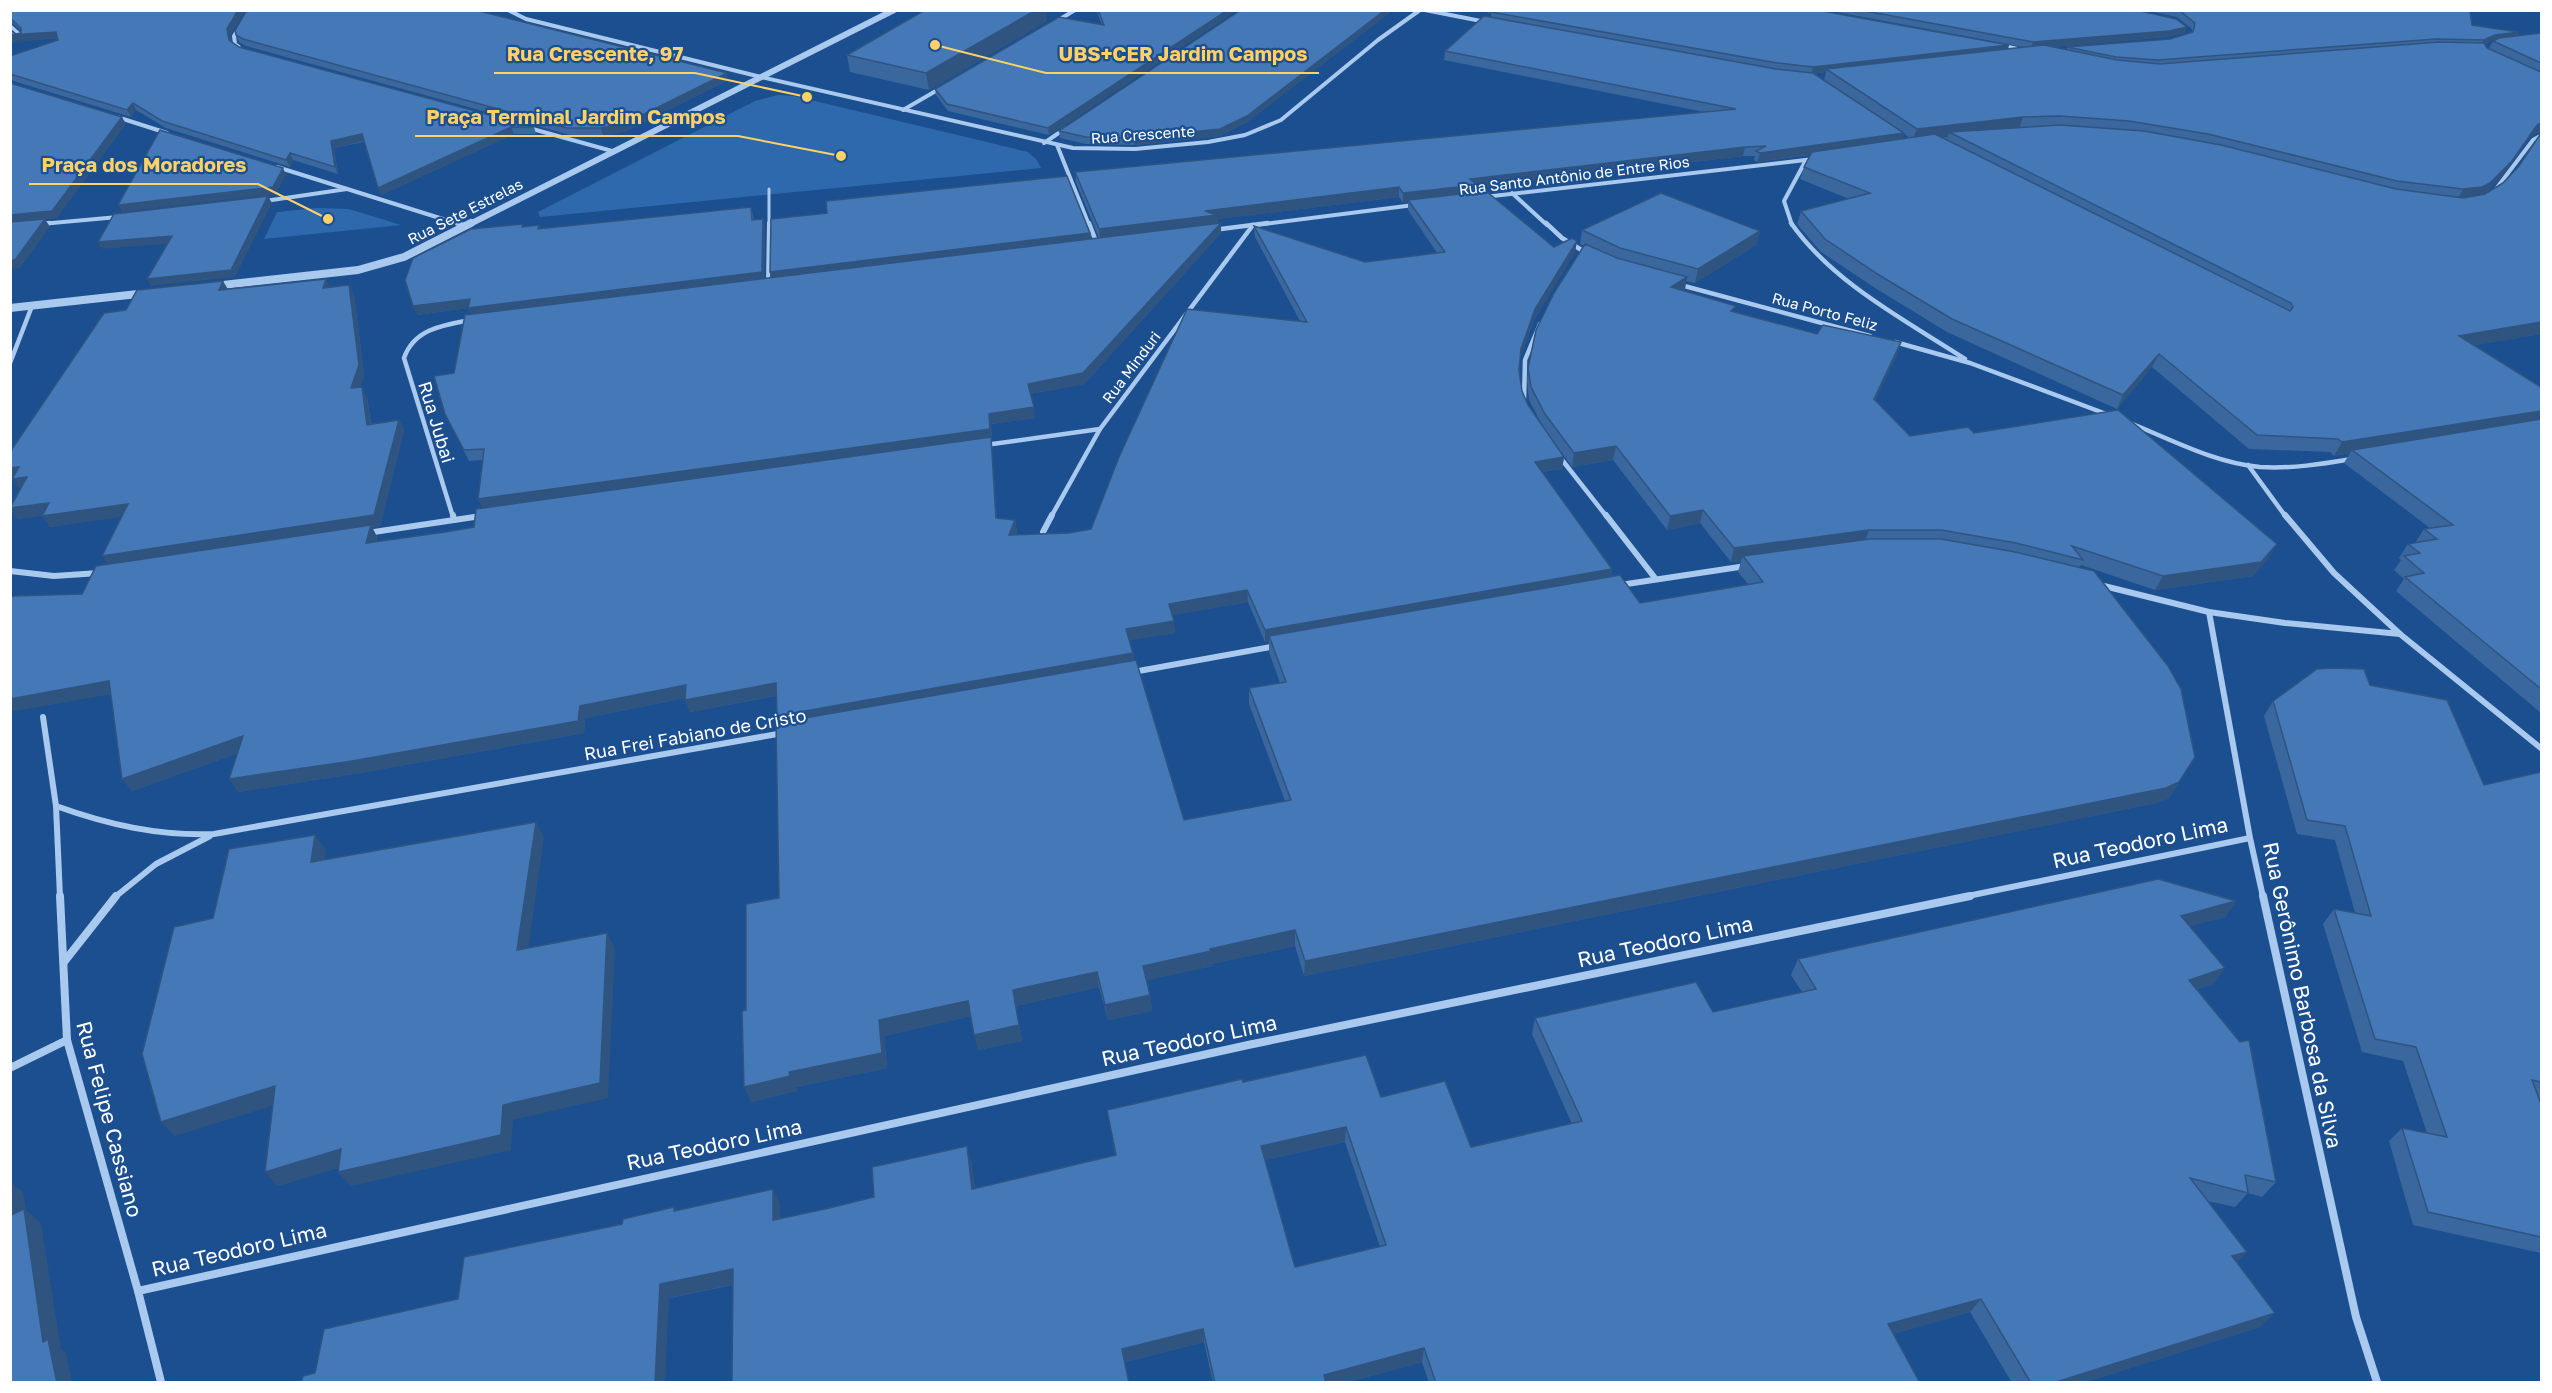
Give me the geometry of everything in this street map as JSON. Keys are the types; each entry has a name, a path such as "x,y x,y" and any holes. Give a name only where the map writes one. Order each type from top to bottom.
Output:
{"street":[{"name":"Rua Crescente","path":"508,10 526,19 761,77 1057,146 1088,151 1140,150 1219,141 1265,129 1281,120 1378,40 1423,10"},
{"name":"Rua Sete Estrelas","path":"207,287 378,266 404,257 894,10"},
{"path":"1055,22 1075,10"},
{"path":"1423,10 1493,23"},
{"path":"244,19 234,36 235,44 244,50"},
{"path":"10,26 22,37"},
{"path":"1996,45 2026,52 2013,55"},
{"path":"903,110 943,87"},
{"path":"113,116 170,134"},
{"path":"1044,142 1074,123"},
{"path":"527,128 612,151"},
{"path":"2490,196 2533,140 2541,135"},
{"path":"1057,146 1096,244"},
{"name":"Rua Santo Antônio de Entre Rios","path":"1477,198 1816,159"},
{"path":"1806,160 1784,201 1791,224 1814,251 1856,284 1970,363"},
{"path":"272,165 466,226"},
{"path":"257,202 349,189"},
{"path":"1512,193 1562,238 1590,255"},
{"path":"1208,230 1418,205"},
{"path":"35,224 123,217"},
{"name":"Rua Minduri","path":"1043,532 1100,429 1253,225"},
{"path":"1085,245 1108,243"},
{"path":"1575,260 1581,251"},
{"name":"Rua Porto Feliz","path":"1665,281 1880,338"},
{"path":"756,285 780,282"},
{"path":"10,308 160,292"},
{"path":"10,363 32,306"},
{"path":"1528,409 1524,400 1522,375 1527,346 1543,317"},
{"name":"Rua Jubai","path":"454,520 404,358 410,343 419,336 452,323 478,319"},
{"name":"Rua Porto Feliz","path":"1891,341 1970,363 2203,452 2248,465 2307,465 2362,458"},
{"path":"982,445 1100,429"},
{"path":"1552,447 1655,578"},
{"path":"2248,465 2311,549 2349,588 2400,634 2540,746"},
{"path":"361,534 489,515"},
{"path":"1608,587 1748,565"},
{"path":"10,571 28,575 84,576 107,572"},
{"path":"2088,582 2209,612 2285,623 2400,634"},
{"name":"Rua Gerônimo Barbosa da Silva","path":"2209,612 2250,838 2356,1317 2377,1383"},
{"path":"1127,673 1279,646"},
{"name":"Rua Felipe Cassiano","path":"43,717 56,806 66,1040 138,1291 161,1383"},
{"name":"Rua Frei Fabiano de Cristo","path":"56,806 114,826 143,833 182,836 214,834 788,733"},
{"name":"Rua Frei Fabiano de Cristo","path":"64,963 108,904 129,883 155,863 214,834"},
{"name":"Rua Teodoro Lima","path":"138,1291 1248,1045 2250,838"},
{"path":"10,1068 66,1040"}],"lane":[{"path":"768,284 769,189"}],"shaded area":[{"path":"778,95 794,96 1028,152 1037,160 1041,168 540,217 538,212 755,101"},
{"path":"317,208 349,209 401,225 264,239 277,212"}],"building":[{"path":"10,10 238,10 227,29 229,40 239,47 534,127 511,127 378,188 362,134 331,141 335,167 290,153 286,160 162,121 133,103 127,110 10,74 10,56 58,40 56,32 10,35 10,29 16,34 21,33 21,28 10,18"},
{"path":"247,10 475,10 727,73 624,124 601,128 567,128 243,39 236,35 235,30"},
{"path":"925,10 1036,10 926,73 847,55"},
{"path":"1098,10 1228,10 1048,128 947,104 935,89 1059,17 1104,25"},
{"path":"1241,10 1385,10 1247,116 1220,129 1134,138 1086,137 1059,131"},
{"path":"1492,10 1817,10 2009,45 1813,67 1777,63 1491,12"},
{"path":"1860,10 2136,10 2176,19 2187,27 2169,31 2033,42"},
{"path":"2176,10 2470,10 2472,25 2519,32 2495,35 2484,40 2436,39 2158,60 2116,57 2067,47 2170,39 2193,32 2195,23"},
{"path":"1484,16 1776,69 1813,73 1904,133 1760,153 1756,151 1766,146 1470,179 1477,185 1403,193 1399,187 1205,211 1217,215 1099,229 1075,172 1736,109 1445,51"},
{"path":"2541,33 2541,63 2493,41 2499,38"},
{"path":"2439,42 2484,43 2487,48 2541,72 2541,123 2537,125 2512,161 2490,183 2482,187 2463,189 2397,181 2208,134 2129,121 2060,116 2023,117 1917,129 1826,69 2044,45 2117,60 2160,64"},
{"path":"10,83 122,117 52,211 10,215"},
{"path":"2060,125 2144,131 2221,145 2396,189 2463,198 2485,194 2503,183 2519,166 2541,133 2541,322 2459,336 2541,387 2541,411 2342,442 2338,439 2257,435 2159,354 2123,395 1952,319 1825,239 1801,211 1870,193 1804,167 1812,152 1935,134 2290,311 2293,307 2291,303 1949,132"},
{"path":"160,130 283,168 273,187 118,205"},
{"path":"1067,176 1090,233 770,272 771,219 827,213 826,201"},
{"path":"1486,191 1554,247 1572,238 1577,241 1535,309 1521,349 1519,370 1522,391 1528,405 1564,457 1535,462 1612,569 1265,630 1247,590 1169,604 1174,621 1126,629 1133,653 777,716 776,683 685,700 686,685 580,706 578,721 352,761 229,779 243,736 122,779 109,681 10,699 10,598 13,596 82,594 96,566 371,525 366,543 445,532 474,527 476,509 991,437 996,518 1015,520 1009,535 1068,533 1091,529 1119,457 1187,309 1307,322 1254,226 1365,262 1445,252 1408,200"},
{"path":"1661,193 1760,231 1698,269 1620,248 1582,230"},
{"path":"268,196 231,270 147,279 172,236 98,242 114,214"},
{"path":"751,207 752,220 763,219 762,272 468,308 470,299 413,306 405,280 413,258 471,229 523,224 522,227 539,225 538,229"},
{"path":"45,219 15,260 10,260 10,222"},
{"path":"1221,223 1083,373 1028,384 1034,407 989,414 990,429 478,499 484,449 464,450 445,414 434,376 454,373 465,315"},
{"path":"1585,244 1617,258 1687,277 1671,287 1736,306 1731,311 1817,334 1823,325 1901,342 1874,399 1910,436 1968,427 1974,433 2118,410 2277,544 2261,562 2163,576 2072,546 2083,560 2016,543 1941,530 1869,530 1734,548 1703,510 1670,516 1616,446 1574,453 1545,414 1531,387 1528,368 1536,330 1554,293"},
{"path":"326,279 323,288 349,285 359,365 351,388 362,387 367,425 399,420 374,515 102,556 128,504 42,516 49,503 10,508 27,477 12,479 19,467 10,468 10,452 104,313 126,310 137,290 223,281 219,290"},
{"path":"2541,419 2541,689 2405,577 2424,573 2404,556 2420,553 2408,544 2437,539 2424,529 2453,525 2352,450"},
{"path":"1870,539 1941,539 2015,552 2094,571 2168,666 2181,689 2195,757 2179,782 2166,788 1305,961 1295,930 1143,966 1150,995 1105,1005 1097,972 1013,990 1019,1025 974,1035 968,1001 879,1020 882,1053 789,1072 790,1076 744,1087 742,1011 746,1010 746,904 779,898 776,723 1136,660 1184,820 1291,800 1249,688 1286,682 1269,636 1620,575 1640,603 1763,582 1743,556"},
{"path":"2317,669 2364,669 2370,685 2447,700 2484,785 2541,772 2541,1082 2532,1080 2541,1104 2541,1237 2428,1212 2402,1128 2447,1137 2416,1047 2375,1039 2334,909 2371,916 2345,826 2307,820 2273,701"},
{"path":"536,822 517,950 607,933 600,1083 503,1105 501,1135 338,1172 341,1149 265,1172 275,1086 161,1122 142,1054 174,927 213,918 229,849 315,835 311,862"},
{"path":"2158,879 2236,901 2181,916 2225,968 2189,980 2240,1042 2249,1040 2276,1182 2245,1175 2248,1193 2190,1178 2247,1252 2232,1256 2275,1313 2053,1383 2031,1383 1981,1299 1888,1324 1920,1383 1436,1383 1424,1348 1324,1375 1326,1383 1215,1383 1203,1329 1122,1349 1129,1383 732,1383 733,1269 660,1284 655,1383 301,1383 303,1376 315,1373 324,1329 458,1299 464,1257 622,1224 623,1219 674,1207 674,1211 773,1189 773,1220 825,1209 874,1197 872,1167 967,1146 972,1189 1116,1155 1107,1110 1242,1079 1243,1082 1366,1055 1381,1097 1445,1081 1471,1147 1582,1121 1535,1018 1696,982 1713,1012 1816,989 1798,959","holes":["1346,1127 1386,1245 1295,1267 1261,1146"]},
{"path":"24,1209 43,1342 48,1339 57,1383 10,1383 10,1213 11,1215"}],"place":[{"name":"UBS+CER Jardim Campos","path":"935,45"},
{"name":"Rua Crescente, 97","path":"807,97"},
{"name":"Praça Terminal Jardim Campos","path":"841,156"},
{"name":"Praça dos Moradores","path":"328,219"}]}
